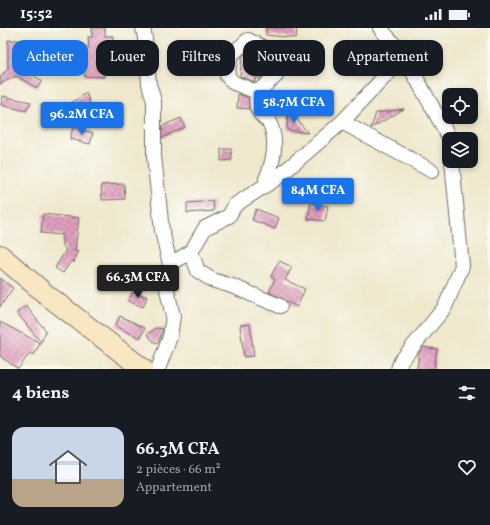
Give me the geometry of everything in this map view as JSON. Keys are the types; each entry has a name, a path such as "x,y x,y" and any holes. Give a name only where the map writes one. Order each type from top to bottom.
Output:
{"main road":[{"path":"0,255 48,296 143,369"}],"street":[{"path":"143,28 149,84 154,101 154,156 162,232 170,264 167,290 173,316 170,337 158,369"},
{"path":"380,28 390,40"},
{"path":"170,264 191,252 205,228 229,216 235,205 268,184 342,122 385,76"},
{"path":"415,76 446,132"},
{"path":"258,92 256,106 259,113 270,123 274,140 273,164 266,180 268,184"},
{"path":"342,122 432,171"},
{"path":"398,369 401,361 445,306 462,266 453,168"},
{"path":"191,252 198,272 212,280 232,286 280,306"}],"building":[{"path":"92,28 105,28 105,36 113,36 113,40 96,40 96,76 104,77 84,76 88,76 88,37 92,37"},
{"path":"266,28 297,28 296,38 266,35"},
{"path":"8,40 12,40 12,76 16,76 0,84 0,77 8,69"},
{"path":"243,56 243,76 263,76 261,78 255,78 255,82 240,76"},
{"path":"16,76 34,76 42,81 37,88"},
{"path":"86,93 90,103 62,117 59,111"},
{"path":"238,94 248,98 249,109 237,108"},
{"path":"3,96 31,102 26,111 1,105"},
{"path":"288,108 308,133 287,130"},
{"path":"404,109 371,128 376,113"},
{"path":"181,118 185,127 162,138 162,126"},
{"path":"73,128 93,133 90,144 70,139"},
{"path":"221,149 231,149 232,160 221,161"},
{"path":"124,184 125,199 102,200 101,185"},
{"path":"213,201 214,211 187,213 187,203"},
{"path":"311,203 328,206 325,221 308,219"},
{"path":"256,209 279,218 275,229 252,220"},
{"path":"43,214 79,218 75,251 78,252 75,256 74,263 72,260 63,273 55,268 66,250 62,244 62,235 41,233"},
{"path":"279,261 292,267 285,280 305,289 297,307 269,292 275,279 271,276"},
{"path":"0,278 13,288 0,307"},
{"path":"133,292 147,297 143,307 128,301"},
{"path":"26,306 46,331 41,342 17,313"},
{"path":"120,316 145,328 140,338 115,326"},
{"path":"0,322 40,343 34,355 30,353 18,369 0,356"},
{"path":"250,324 254,356 244,357 240,325"},
{"path":"156,328 163,329 158,343 154,342 147,334"},
{"path":"423,347 437,349 434,369 417,369 419,352"}]}
